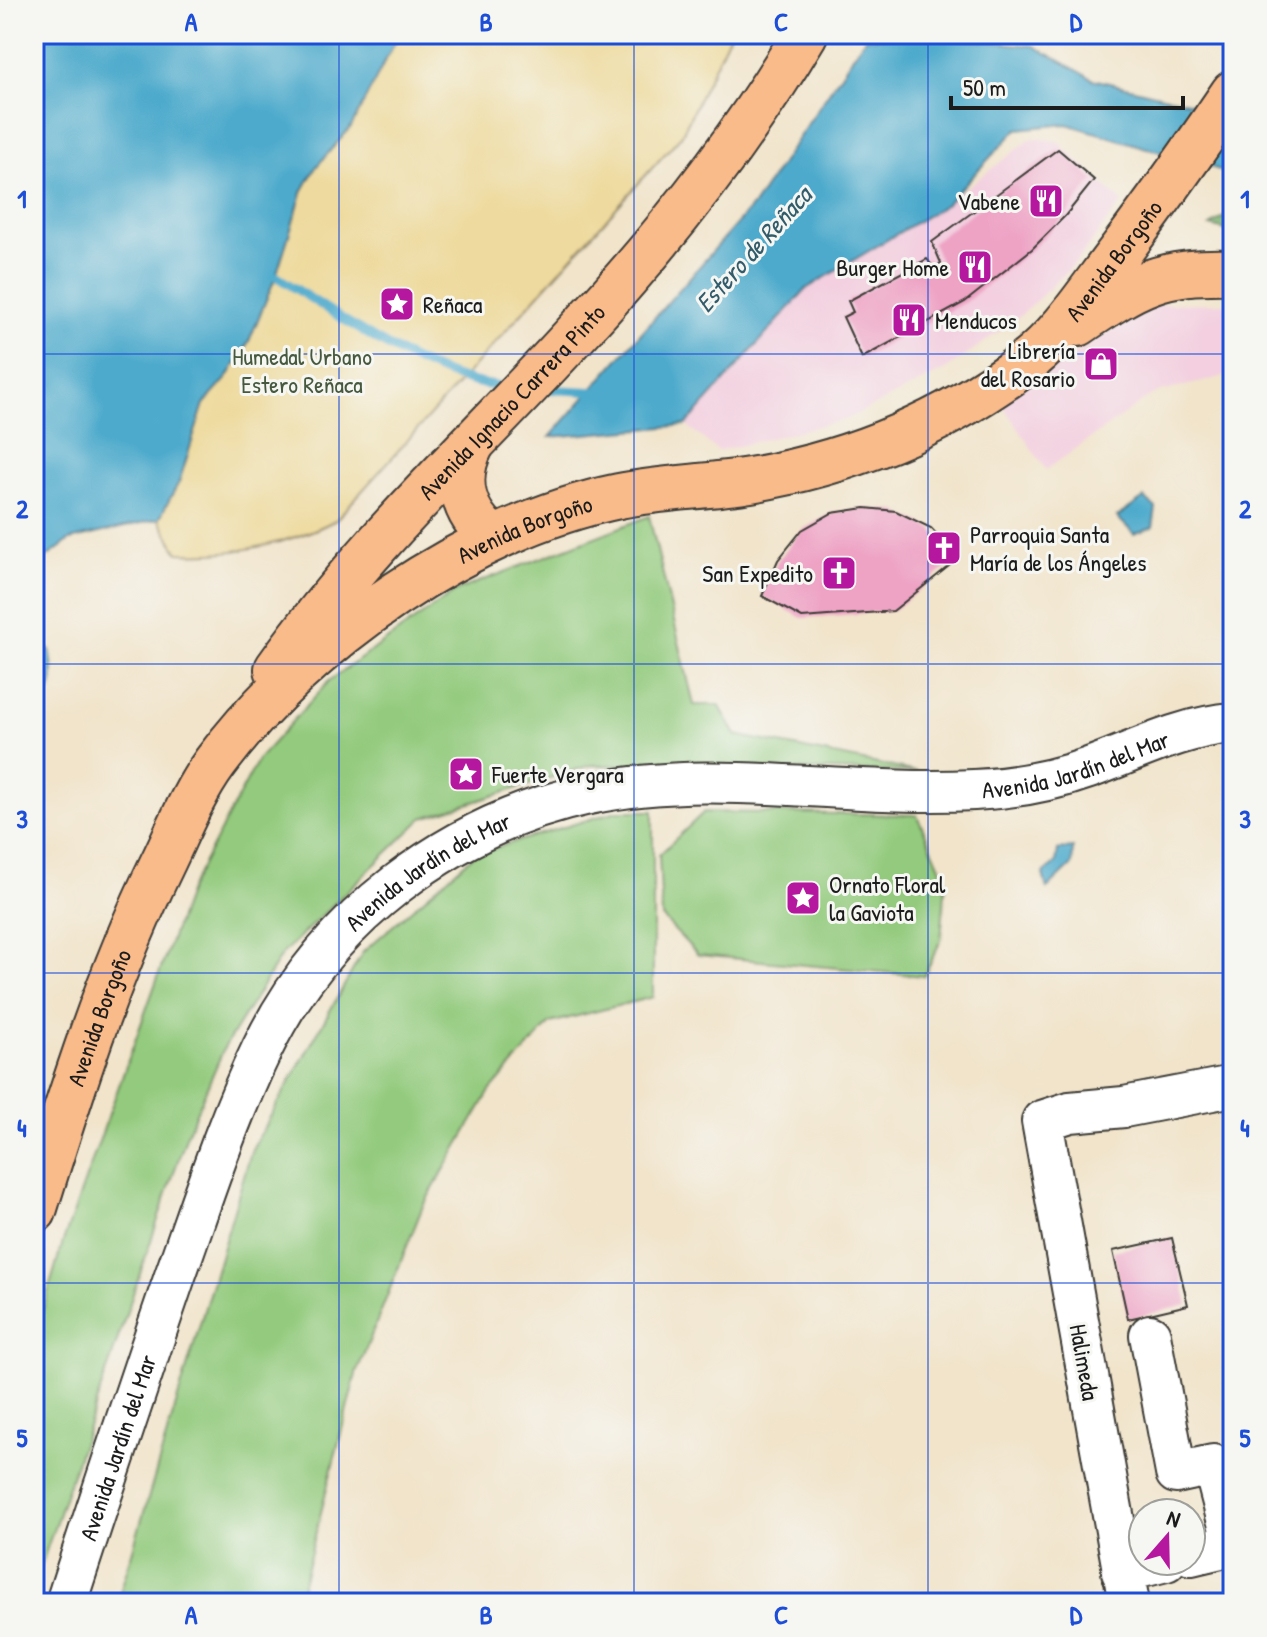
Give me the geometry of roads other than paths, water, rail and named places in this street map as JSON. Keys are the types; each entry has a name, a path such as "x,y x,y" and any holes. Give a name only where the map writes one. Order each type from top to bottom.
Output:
{"main road":[{"name":"Avenida Ignacio Carrera Pinto","path":"214,765 277,669 337,589 398,520 577,333 721,163 805,34"},
{"name":"Avenida Borgoño","path":"34,1211 67,1102 112,974 176,834 214,765 255,717 346,632 397,594 492,537 535,520 618,496 746,481 837,460 934,421 980,395 1046,346 1143,223 1233,93"},
{"path":"1046,346 1108,303 1151,280 1184,271 1233,272"},
{"path":"472,444 463,469 464,496 473,519 492,537"}],"street":[{"name":"Avenida Jardín del Mar","path":"66,1603 198,1213 263,1046 286,1005 334,942 380,897 417,868 499,823 588,794 634,787 752,782 931,791 1011,787 1085,770 1189,730 1233,723"},
{"name":"Halimeda","path":"1125,1587 1042,1121 1070,1112 1124,1107 1233,1086"},
{"path":"1150,1335 1176,1473 1223,1463 1233,1543 1207,1550"}],"water":[{"path":"34,34 399,34 351,127 316,167 303,190 276,276 249,341 228,377 204,404 179,482 159,519 70,540 46,558 41,582 34,581"},
{"path":"925,36 1034,46 1093,79 1233,113 1233,174 1067,124 1017,129 946,204 806,289 686,425 550,437 755,203 865,38"},
{"path":"1144,498 1156,508 1153,527 1134,534 1117,517"},
{"path":"34,641 50,650 53,675 50,690 34,709"},
{"path":"1073,848 1072,865 1047,889 1043,874 1056,863 1058,850"}],"waterway":[{"name":"Estero de Reñaca","path":"276,276 357,328 417,361 477,383 507,387"},
{"name":"Estero de Reñaca","path":"542,389 599,392"}],"place":[{"name":"Vabene","path":"1046,201"},
{"name":"Burger Home","path":"975,267"},
{"name":"Reñaca","path":"397,304"},
{"name":"Menducos","path":"909,320"},
{"name":"Librería del Rosario","path":"1101,364"},
{"name":"Parroquia Santa María de los Ángeles","path":"944,548"},
{"name":"San Expedito","path":"839,573"},
{"name":"Fuerte Vergara","path":"466,774"},
{"name":"Ornato Floral la Gaviota","path":"803,898"}],"park label":[{"name":"Humedal Urbano Estero Reñaca","path":"302,370"}]}
